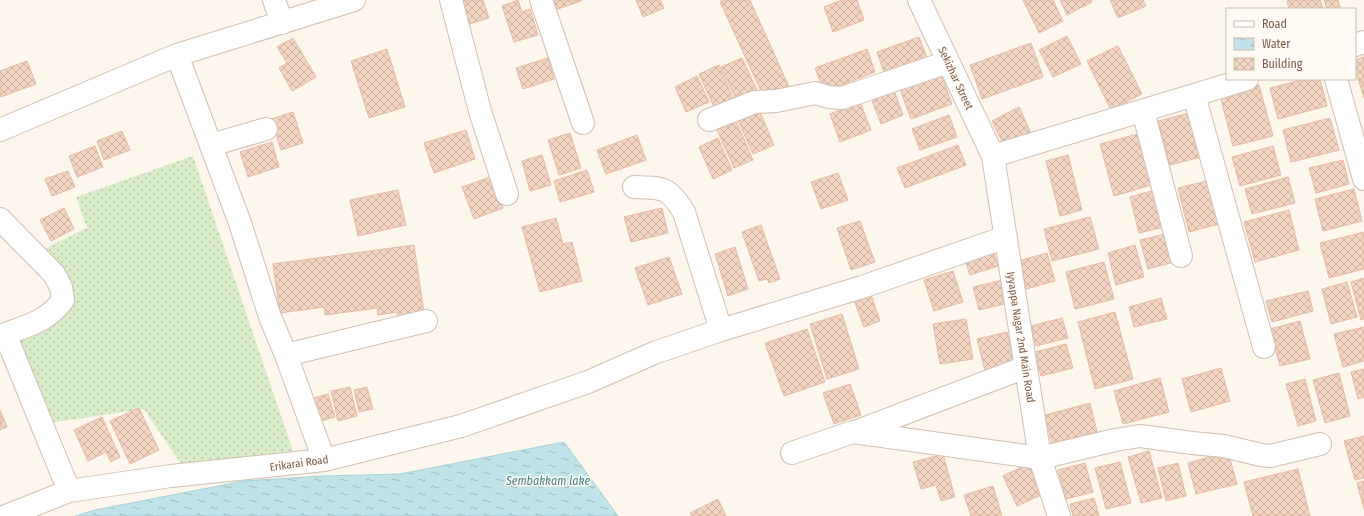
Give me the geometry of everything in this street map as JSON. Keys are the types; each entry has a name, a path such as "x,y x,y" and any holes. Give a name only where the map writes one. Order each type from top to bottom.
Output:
{"street":[{"path":"274,0 282,23"},
{"path":"0,130 177,55 354,0"},
{"path":"451,0 480,111 507,194"},
{"path":"541,0 583,123"},
{"name":"Sekizhar Street","path":"919,0 993,156"},
{"path":"177,55 240,223 270,317 286,354 324,460"},
{"path":"709,120 755,102 776,101 815,92 829,97 842,98 948,62"},
{"path":"993,156 1244,80"},
{"path":"1336,80 1364,179"},
{"path":"1194,95 1264,347"},
{"path":"1143,111 1181,256"},
{"path":"211,145 266,129"},
{"name":"Iyyappa Nagar 2nd Main Road","path":"993,156 1040,458 1059,516"},
{"path":"634,188 660,188 675,197 684,212 721,330"},
{"path":"0,220 54,274 61,287 63,300 55,310 40,321 3,335 69,491"},
{"name":"Erikarai Road","path":"6,516 69,491 171,476 324,460 461,426 588,382 654,353 721,330 862,287 1006,237"},
{"path":"286,354 426,321"},
{"path":"792,453 853,432 1026,367"},
{"path":"853,432 1040,458 1115,440 1140,436 1224,446 1270,456 1320,444"}],"green space":[{"path":"193,156 293,451 185,470 144,409 42,424 5,334 63,300 34,254 87,228 76,197"}],"water":[{"name":"Sembakkam lake","path":"564,442 618,516 75,516 95,510 244,481 323,476 400,474"}],"building":[{"path":"455,0 483,0 489,18 463,26"},
{"path":"518,0 522,12 530,9 538,35 514,42 502,6"},
{"path":"548,0 581,0 581,1 552,11"},
{"path":"636,0 660,0 664,8 643,17"},
{"path":"723,0 750,0 790,89 765,100 720,2"},
{"path":"842,0 857,0 864,20 833,32 824,7"},
{"path":"1023,0 1053,0 1063,21 1039,33"},
{"path":"1060,0 1091,0 1092,2 1067,15"},
{"path":"1110,0 1143,0 1146,6 1118,18"},
{"path":"1320,0 1323,8 1289,8 1287,1"},
{"path":"1324,0 1338,0 1340,7 1327,8"},
{"path":"1067,36 1081,64 1053,77 1039,50"},
{"path":"919,37 928,60 885,75 877,52"},
{"path":"293,38 316,77 292,91 279,68 287,63 277,47"},
{"path":"1031,43 1043,77 982,99 970,65"},
{"path":"1118,46 1142,94 1111,110 1087,61"},
{"path":"387,49 405,107 369,118 351,61"},
{"path":"867,49 875,72 824,92 815,68"},
{"path":"1364,57 1364,98 1356,72 1356,60"},
{"path":"548,58 554,79 523,89 516,68"},
{"path":"742,58 757,90 736,99 721,67"},
{"path":"27,61 36,84 1,97 0,71"},
{"path":"719,65 733,98 714,107 699,74"},
{"path":"941,74 952,104 911,119 900,89"},
{"path":"697,76 709,102 686,112 675,87"},
{"path":"1302,80 1320,80 1327,106 1278,119 1270,88"},
{"path":"1259,85 1273,136 1233,146 1220,95"},
{"path":"894,90 903,115 881,124 871,98"},
{"path":"860,102 871,130 840,142 830,114"},
{"path":"1019,107 1031,133 1004,146 992,121"},
{"path":"759,110 774,145 753,154 738,120"},
{"path":"293,112 303,143 281,150 271,119"},
{"path":"1189,113 1201,157 1170,165 1158,121"},
{"path":"949,115 957,137 920,150 912,129"},
{"path":"1330,118 1339,150 1291,162 1283,130"},
{"path":"736,121 753,160 734,168 717,130"},
{"path":"466,130 475,159 434,173 424,143"},
{"path":"122,131 130,150 104,160 97,141"},
{"path":"570,133 581,168 559,175 548,140"},
{"path":"1142,133 1155,184 1114,196 1100,144"},
{"path":"637,135 646,160 606,174 597,150"},
{"path":"718,138 732,170 713,179 699,147"},
{"path":"272,142 279,167 248,177 240,152"},
{"path":"958,145 966,165 905,188 897,168"},
{"path":"95,146 103,167 77,177 69,156"},
{"path":"1273,146 1281,175 1240,186 1232,157"},
{"path":"542,155 551,185 530,191 522,161"},
{"path":"1068,155 1082,210 1060,216 1046,161"},
{"path":"1343,160 1349,184 1316,193 1309,168"},
{"path":"587,170 594,192 560,202 554,181"},
{"path":"68,171 75,187 52,196 45,179"},
{"path":"838,173 848,200 821,209 811,182"},
{"path":"490,177 503,208 474,219 462,187"},
{"path":"1288,177 1295,203 1252,214 1245,189"},
{"path":"1207,181 1219,224 1189,232 1178,188"},
{"path":"1162,188 1172,225 1139,233 1130,197"},
{"path":"1354,189 1362,221 1323,231 1315,199"},
{"path":"398,190 406,225 358,236 350,200"},
{"path":"64,208 74,229 51,241 40,220"},
{"path":"662,208 668,233 631,242 624,217"},
{"path":"1289,210 1299,250 1255,262 1244,222"},
{"path":"1090,217 1099,249 1052,261 1044,229"},
{"path":"556,218 563,244 572,242 582,281 540,292 522,227"},
{"path":"860,221 875,262 851,270 837,228"},
{"path":"761,225 780,279 769,283 767,279 759,281 742,232"},
{"path":"1173,232 1181,260 1148,269 1140,240"},
{"path":"1364,232 1364,269 1329,278 1320,243"},
{"path":"414,245 424,313 398,317 397,312 378,315 377,308 325,315 324,307 280,313 273,264"},
{"path":"991,245 998,266 970,275 963,254"},
{"path":"1135,245 1144,277 1116,285 1108,253"},
{"path":"735,247 748,289 728,296 715,254"},
{"path":"1047,253 1055,281 1026,289 1018,261"},
{"path":"669,257 682,294 648,305 635,268"},
{"path":"1104,262 1114,299 1075,309 1066,272"},
{"path":"953,271 963,302 934,311 924,280"},
{"path":"1364,278 1364,319 1361,320 1351,282"},
{"path":"1003,280 1009,303 979,310 973,287"},
{"path":"1347,282 1357,317 1331,324 1322,289"},
{"path":"1308,291 1313,311 1272,322 1266,301"},
{"path":"871,295 880,321 864,327 854,300"},
{"path":"1161,298 1167,319 1134,327 1129,307"},
{"path":"1115,312 1133,379 1095,389 1078,322"},
{"path":"842,314 859,369 827,379 810,324"},
{"path":"1062,318 1068,338 1036,346 1031,326"},
{"path":"966,319 973,359 940,364 933,324"},
{"path":"1300,321 1310,359 1280,366 1270,329"},
{"path":"1364,327 1364,361 1343,367 1334,334"},
{"path":"807,329 825,382 784,396 765,343"},
{"path":"1007,332 1016,367 986,374 977,339"},
{"path":"1066,344 1073,368 1041,376 1035,352"},
{"path":"1221,368 1230,401 1191,412 1182,379"},
{"path":"1364,369 1364,397 1358,399 1351,372"},
{"path":"1339,373 1350,416 1325,423 1313,380"},
{"path":"1160,378 1169,412 1123,424 1114,391"},
{"path":"1305,379 1316,421 1298,426 1286,384"},
{"path":"850,384 861,415 834,424 823,393"},
{"path":"350,387 357,416 338,421 331,391"},
{"path":"367,387 373,409 359,412 354,390"},
{"path":"328,394 335,417 321,421 314,398"},
{"path":"1090,403 1097,432 1052,444 1045,415"},
{"path":"139,408 159,450 130,464 110,421"},
{"path":"0,410 7,427 0,430"},
{"path":"102,417 120,457 111,462 106,452 88,461 74,430"},
{"path":"1364,436 1364,478 1355,480 1344,441"},
{"path":"1149,451 1162,498 1141,503 1128,457"},
{"path":"1228,452 1237,484 1196,494 1188,463"},
{"path":"943,454 955,497 941,501 936,485 921,489 913,462"},
{"path":"1120,462 1131,503 1106,509 1095,468"},
{"path":"1085,463 1093,492 1066,499 1058,470"},
{"path":"1178,463 1186,496 1166,501 1158,468"},
{"path":"1028,464 1043,494 1017,506 1003,476"},
{"path":"1298,469 1310,516 1253,516 1244,482"},
{"path":"1364,481 1364,509 1357,483"},
{"path":"993,486 1002,516 971,516 964,495"},
{"path":"1094,498 1099,516 1073,516 1070,504"},
{"path":"718,499 726,516 692,516 690,513"}]}
